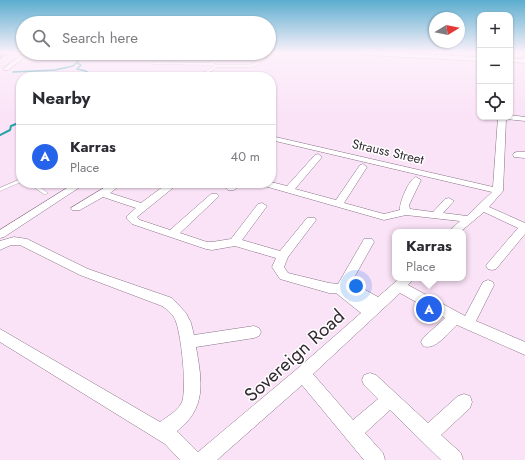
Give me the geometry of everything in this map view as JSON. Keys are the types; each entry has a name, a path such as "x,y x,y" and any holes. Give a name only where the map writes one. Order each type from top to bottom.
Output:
{"street":[{"path":"513,113 525,115"},
{"path":"513,118 525,119"},
{"path":"457,229 467,219 492,200 498,191 502,120"},
{"name":"Strauss Street","path":"276,139 498,191"},
{"path":"289,190 318,157"},
{"path":"339,203 363,167"},
{"path":"405,212 404,205 416,180"},
{"path":"276,186 384,216 393,216 405,212 467,219"},
{"path":"0,236 74,188"},
{"path":"76,208 111,188"},
{"path":"168,188 135,213 132,219 136,222 212,246 235,242 283,256"},
{"path":"46,194 56,200"},
{"path":"102,194 143,207"},
{"path":"173,233 214,196"},
{"path":"437,216 449,201"},
{"path":"235,242 262,206"},
{"path":"482,208 525,227 492,266"},
{"path":"437,216 451,229"},
{"path":"312,220 283,256 278,267 280,272 284,276 341,290 375,309"},
{"path":"0,246 6,242 16,240 23,242 84,272 167,302 178,311 185,324 192,391 190,404 183,415 161,432"},
{"path":"341,290 368,242"},
{"path":"404,282 462,321 525,349"},
{"name":"Sovereign Road","path":"203,460 303,374 404,282"},
{"path":"428,342 462,321 488,285"},
{"path":"188,342 254,332"},
{"path":"0,335 171,438 193,460"},
{"path":"303,374 376,460"},
{"path":"370,380 454,460"},
{"path":"352,433 390,399"},
{"path":"428,435 464,402"}],"lane":[{"path":"0,190 16,182"},
{"path":"37,188 46,194"}],"waterway":[{"path":"0,135 10,130 11,126 16,124"}],"place":[{"name":"Karras","path":"429,309"}]}
